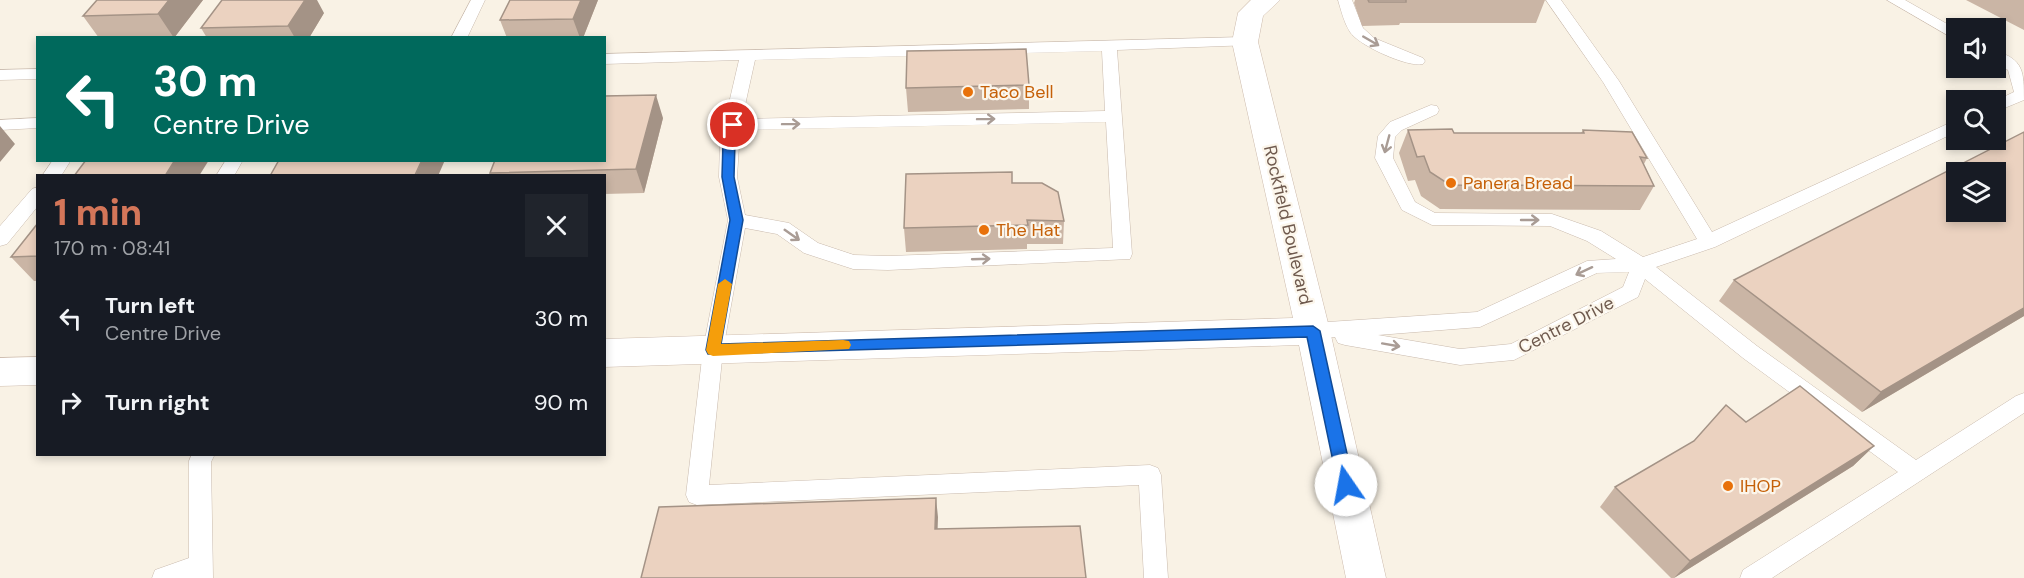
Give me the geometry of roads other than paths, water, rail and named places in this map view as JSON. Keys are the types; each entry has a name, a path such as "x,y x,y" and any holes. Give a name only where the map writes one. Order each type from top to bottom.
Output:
{"main road":[{"name":"Rockfield Boulevard","path":"1250,14 1313,331 1366,578"},
{"name":"Centre Drive","path":"606,353 1313,331"},
{"path":"0,372 36,371"}],"lane":[{"path":"460,36 478,0"},
{"path":"1345,0 1356,30 1368,41 1417,61"},
{"path":"1553,0 1611,81 1707,242"},
{"path":"1893,0 1946,29"},
{"path":"606,59 1108,45 1250,14"},
{"path":"737,220 782,228 811,248 853,262 888,263 1123,254 1108,45"},
{"path":"748,55 729,142 728,177 737,220 713,350 697,495 1150,475 1156,578"},
{"path":"2006,62 2015,67 2023,94 2006,102"},
{"path":"0,75 36,74"},
{"path":"1431,110 1396,126 1387,136 1384,158 1408,206 1432,219 1552,220 1594,236 1641,265 1750,352 1914,471"},
{"path":"733,125 1113,116"},
{"path":"0,124 36,123"},
{"path":"1641,265 1707,242 1946,130"},
{"path":"0,239 36,195"},
{"name":"Centre Drive","path":"1641,265 1631,292 1514,352 1460,357 1313,331 1480,319 1594,266 1641,265"},
{"path":"1752,578 1914,471 2024,402"},
{"path":"164,578 201,571 200,461 203,456"}],"place":[{"name":"Taco Bell","path":"968,92"},
{"name":"Panera Bread","path":"1451,183"},
{"name":"The Hat","path":"984,230"},
{"name":"IHOP","path":"1728,486"}]}
